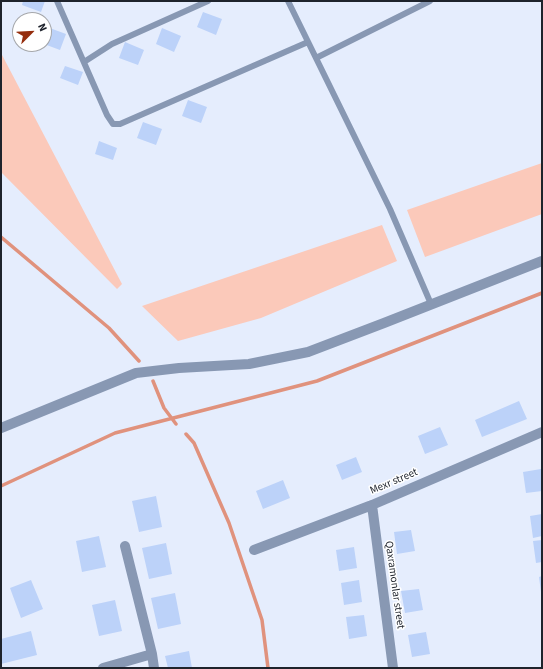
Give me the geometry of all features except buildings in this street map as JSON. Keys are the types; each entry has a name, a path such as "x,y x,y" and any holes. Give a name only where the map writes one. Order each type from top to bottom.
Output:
{"street":[{"path":"1,428 136,373 179,368 249,364 308,352 542,261"},
{"name":"Mexr street","path":"254,550 372,505 542,432"},
{"name":"Qaxramonlar street","path":"372,505 394,668"},
{"path":"125,546 152,654 154,668"},
{"path":"103,668 152,654"}],"lane":[{"path":"57,1 107,116 113,124 120,124 308,42"},
{"path":"84,62 112,44 208,1"},
{"path":"288,1 390,209 431,304"},
{"path":"316,58 430,1"}],"shaded area":[{"path":"1,53 122,284 117,289 1,172"},
{"path":"542,163 542,214 425,257 407,210"},
{"path":"382,225 397,261 261,318 178,341 142,306"}],"waterway":[{"path":"1,237 109,328 139,361"},
{"path":"1,486 115,433 317,381 542,293"},
{"path":"153,381 164,408 176,424"},
{"path":"186,434 194,443 229,523 262,620 268,668"}]}
